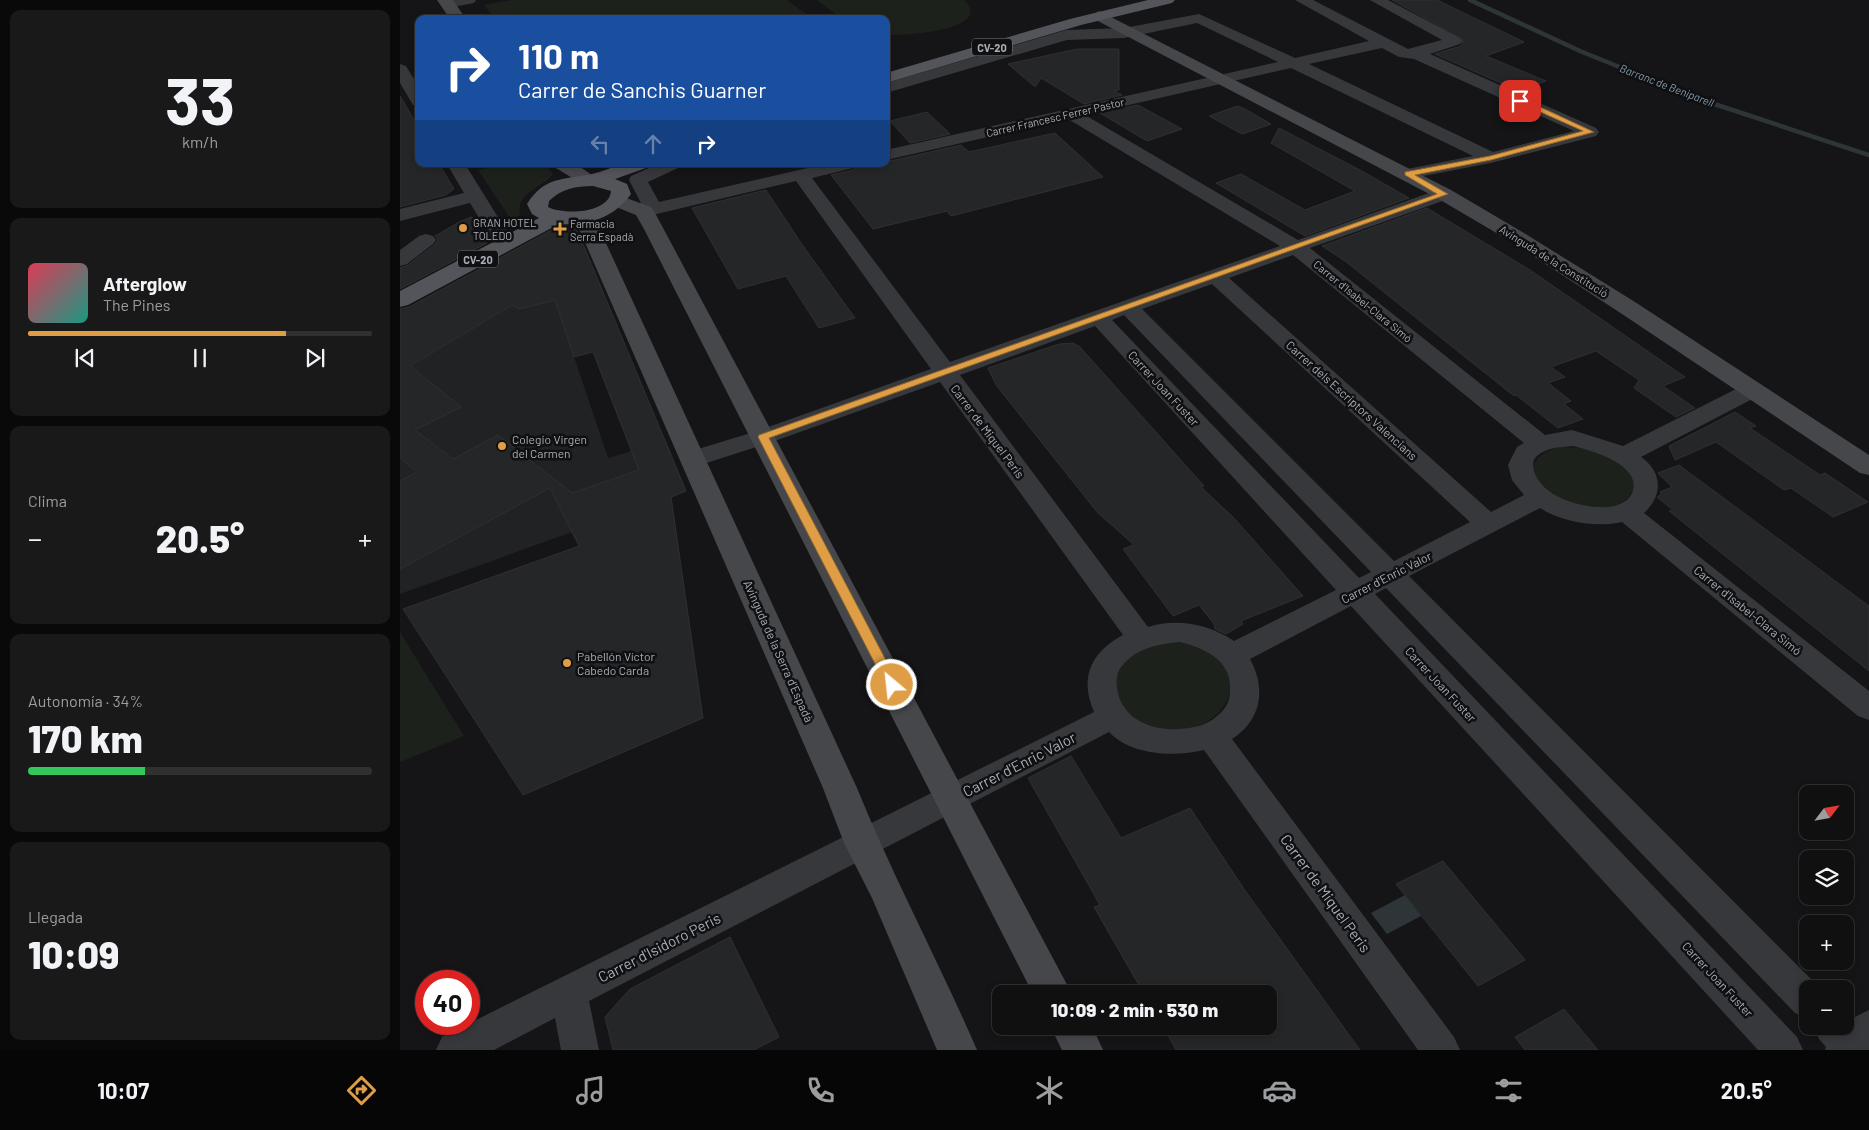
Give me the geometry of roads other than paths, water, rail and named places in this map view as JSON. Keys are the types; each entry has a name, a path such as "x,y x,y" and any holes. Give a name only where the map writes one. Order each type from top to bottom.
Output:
{"main road":[{"name":"CV-20","path":"890,77 1099,16 1167,0"},
{"name":"CV-20","path":"558,215 537,204 540,198 557,187 591,180 631,167"},
{"name":"CV-20","path":"400,299 499,235 558,215 602,211 625,199 639,167"},
{"name":"CV-20","path":"591,180 625,199"},
{"name":"CV-20","path":"400,299 558,215"}],"street":[{"path":"446,2 469,0"},
{"path":"1302,0 1405,54 1416,54 1456,41 1378,0"},
{"path":"446,2 455,15"},
{"name":"Avinguda de la Constitució","path":"1099,16 1444,194 1549,257 1869,467"},
{"path":"890,87 1066,35 1131,32 1199,18 1491,158"},
{"path":"1223,80 1383,43"},
{"path":"1408,174 1491,158 1590,132 1416,54"},
{"path":"400,70 413,98 400,104"},
{"name":"Carrer Francesc Ferrer Pastor","path":"890,154 1223,80"},
{"name":"Carrer d'Isabel-Clara Simó","path":"1071,114 1296,247 1540,443"},
{"path":"464,167 475,196 499,235"},
{"path":"625,199 651,204 638,180 666,167"},
{"path":"625,199 800,174 833,167"},
{"name":"Carrer de Miquel Peris","path":"800,174 1141,638"},
{"path":"694,460 1444,194"},
{"path":"400,215 475,196"},
{"path":"625,199 763,437 1048,985"},
{"name":"Avinguda de la Serra d'Espadà","path":"558,215 589,228 836,778 862,843 888,894 957,1050"},
{"path":"400,260 426,240"},
{"name":"Carrer dels Escriptors Valencians","path":"1215,276 1488,524"},
{"path":"1128,307 1799,992"},
{"name":"Carrer Joan Fuster","path":"1098,317 1784,1050"},
{"path":"1624,455 1752,390"},
{"path":"1555,439 1591,441 1624,455 1638,467 1645,480 1646,493 1639,504 1626,512 1610,516 1592,516 1555,507 1539,498 1527,486 1521,473 1521,461 1528,451 1540,443 1555,439"},
{"name":"Carrer d'Enric Valor","path":"1232,655 1539,498"},
{"name":"Carrer d'Isabel-Clara Simó","path":"1626,512 1869,708"},
{"path":"1180,632 1200,636 1218,644 1232,655 1243,671 1247,689 1243,708 1231,724 1212,736 1192,742 1169,743 1147,738 1127,729 1112,716 1103,698 1102,680 1109,662 1122,648 1141,638 1160,633 1180,632"},
{"name":"Carrer d'Enric Valor","path":"951,798 1112,716"},
{"name":"Carrer de Miquel Peris","path":"1212,736 1441,1050"},
{"path":"862,843 951,798"},
{"name":"Carrer d'Isidoro Peris","path":"456,1050 862,843"},
{"path":"569,993 580,1050"},
{"path":"1074,1035 1082,1050"}],"waterway":[{"name":"Barranc de Beniparell","path":"1470,0 1580,51 1696,98 1869,155"}],"place":[{"name":"GRAN HOTEL TOLEDO","path":"463,228"},
{"name":"Farmacia Serra Espadà","path":"560,229"},
{"name":"Colegio Virgen del Carmen","path":"502,446"},
{"name":"Pabellón Víctor Cabedo Carda","path":"567,663"}]}
